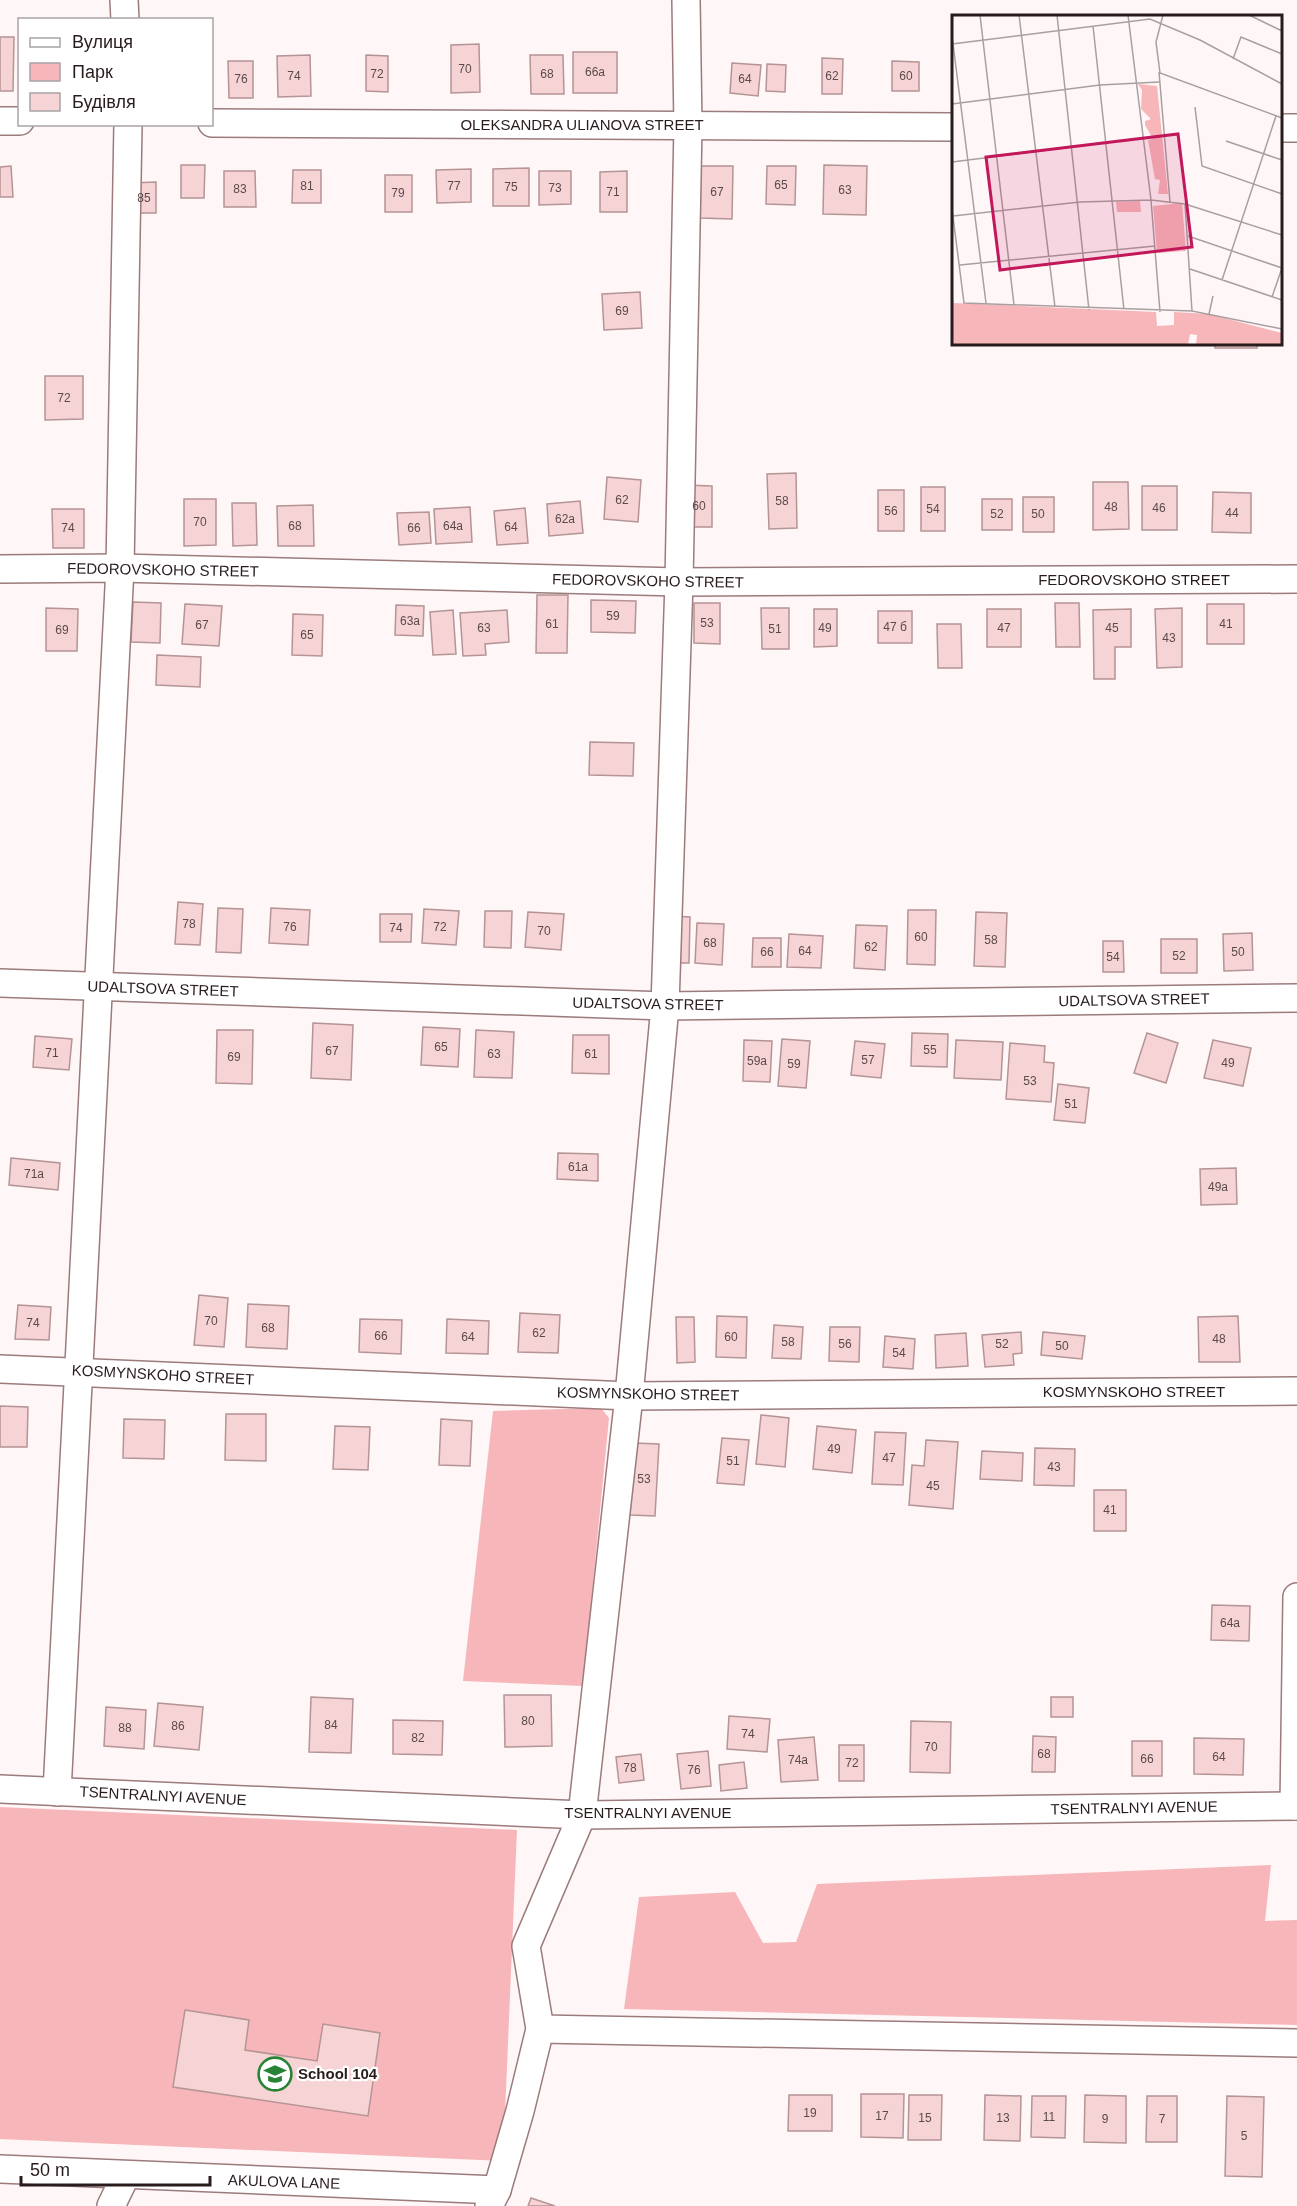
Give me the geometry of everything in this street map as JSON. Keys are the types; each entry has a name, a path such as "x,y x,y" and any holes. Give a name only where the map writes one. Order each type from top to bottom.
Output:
{"street":[{"path":"124,0 125,18"},
{"path":"493,2198 540,2029 526,1946 582,1815 629,1396 665,1006 679,582 688,126 686,0"},
{"path":"0,121 18,121"},
{"name":"OLEKSANDRA ULIANOVA STREET","path":"213,123 952,127"},
{"path":"57,1792 120,568 128,126"},
{"name":"FEDOROVSKOHO STREET","path":"0,569 120,568 679,582 1297,579"},
{"name":"UDALTSOVA STREET","path":"0,983 665,1006 1297,998"},
{"name":"KOSMYNSKOHO STREET","path":"0,1369 629,1396 1297,1391"},
{"path":"1296,1806 1297,1597"},
{"name":"TSENTRALNYI AVENUE","path":"0,1789 582,1815 1296,1806"},
{"path":"540,2029 1297,2043"},
{"name":"AKULOVA LANE","path":"0,2169 493,2198"},
{"path":"111,2206 126,2175"}],"green space":[{"path":"601,1408 609,1418 583,1686 463,1681 493,1411"},
{"path":"0,1807 517,1830 503,2161 0,2139"},
{"path":"1271,1865 1265,1921 1297,1920 1297,2025 624,2009 639,1897 735,1892 763,1943 796,1942 817,1884"}],"building":[{"path":"0,37 14,37 13,91 0,91"},
{"path":"479,44 480,92 451,93 451,45"},
{"path":"573,52 617,52 617,93 573,93"},
{"path":"310,55 311,96 278,97 277,56"},
{"path":"366,55 388,56 388,92 366,91"},
{"path":"530,55 563,55 564,94 531,94"},
{"path":"822,58 843,59 842,94 822,94"},
{"path":"228,61 253,61 253,98 229,98"},
{"path":"892,61 919,62 919,91 892,91"},
{"path":"732,63 761,65 758,96 730,93"},
{"path":"767,64 786,65 785,92 766,91"},
{"path":"181,165 205,165 204,198 181,198"},
{"path":"824,165 867,166 866,215 823,214"},
{"path":"11,166 13,197 0,197 0,167"},
{"path":"701,166 733,166 732,219 700,218"},
{"path":"767,166 796,166 795,205 766,204"},
{"path":"529,168 529,206 493,206 493,169"},
{"path":"471,169 471,202 437,203 436,170"},
{"path":"293,170 321,170 321,203 292,203"},
{"path":"224,171 255,171 256,207 224,207"},
{"path":"539,171 571,171 571,204 539,205"},
{"path":"627,171 627,212 600,212 600,172"},
{"path":"385,175 412,175 412,212 385,212"},
{"path":"156,182 156,213 131,213 131,183"},
{"path":"640,292 642,328 604,330 602,294"},
{"path":"1215,345 1257,345 1257,348 1215,348"},
{"path":"45,376 83,376 83,419 45,420"},
{"path":"796,473 797,528 769,529 767,474"},
{"path":"607,477 641,480 638,522 604,519"},
{"path":"1093,482 1128,482 1129,529 1093,530"},
{"path":"686,485 712,486 712,527 686,527"},
{"path":"1142,486 1177,486 1177,530 1142,530"},
{"path":"921,487 945,487 945,531 921,531"},
{"path":"878,490 904,490 904,531 878,531"},
{"path":"1213,492 1251,493 1251,533 1212,532"},
{"path":"1023,497 1054,497 1054,532 1023,532"},
{"path":"184,499 216,499 216,545 184,546"},
{"path":"982,499 1012,499 1012,530 982,530"},
{"path":"580,501 583,533 549,536 547,504"},
{"path":"232,503 256,503 257,545 233,546"},
{"path":"313,505 314,546 278,546 277,506"},
{"path":"470,507 472,542 436,544 434,509"},
{"path":"525,508 528,543 497,545 494,511"},
{"path":"52,509 84,509 84,548 53,548"},
{"path":"429,512 431,543 399,545 397,513"},
{"path":"537,595 568,595 567,653 536,653"},
{"path":"591,600 636,601 635,633 591,632"},
{"path":"133,602 161,603 160,643 131,642"},
{"path":"694,603 720,603 720,644 694,643"},
{"path":"1055,603 1079,603 1080,647 1056,647"},
{"path":"185,604 222,606 219,646 182,644"},
{"path":"1207,604 1244,604 1244,644 1207,644"},
{"path":"396,605 424,606 423,636 395,635"},
{"path":"46,608 78,609 77,651 46,651"},
{"path":"761,608 789,608 789,649 762,649"},
{"path":"1182,608 1182,667 1157,668 1155,609"},
{"path":"814,609 837,609 837,646 814,647"},
{"path":"987,609 1021,609 1021,647 987,647"},
{"path":"1131,609 1131,647 1115,647 1115,679 1094,679 1093,610"},
{"path":"453,610 456,654 433,655 430,612"},
{"path":"507,610 509,642 485,644 486,655 463,656 460,613"},
{"path":"878,611 912,611 912,643 878,643"},
{"path":"293,614 323,615 322,656 292,655"},
{"path":"937,624 961,624 962,668 938,668"},
{"path":"157,655 201,657 200,687 156,685"},
{"path":"590,742 634,743 633,776 589,775"},
{"path":"178,902 203,904 200,945 175,944"},
{"path":"218,908 243,909 241,953 216,952"},
{"path":"271,908 310,910 308,945 269,943"},
{"path":"424,909 459,911 456,945 422,943"},
{"path":"908,910 936,910 935,965 907,964"},
{"path":"485,911 512,911 511,948 484,947"},
{"path":"528,912 564,914 561,950 525,947"},
{"path":"976,912 1007,913 1005,967 974,966"},
{"path":"380,914 412,914 411,942 380,942"},
{"path":"672,916 690,917 689,963 670,963"},
{"path":"697,923 724,924 722,965 695,963"},
{"path":"856,925 887,926 885,970 854,968"},
{"path":"1252,933 1253,970 1224,971 1223,934"},
{"path":"789,934 823,936 821,968 787,967"},
{"path":"753,938 781,938 781,967 752,967"},
{"path":"1161,939 1197,939 1197,973 1161,973"},
{"path":"1103,941 1123,941 1124,972 1103,972"},
{"path":"313,1023 353,1025 351,1080 311,1078"},
{"path":"423,1027 460,1029 458,1067 421,1065"},
{"path":"217,1030 253,1030 252,1084 216,1083"},
{"path":"476,1030 514,1032 512,1078 474,1077"},
{"path":"912,1033 948,1034 947,1067 911,1066"},
{"path":"1147,1033 1178,1043 1166,1083 1134,1073"},
{"path":"573,1035 609,1035 609,1074 572,1073"},
{"path":"35,1036 72,1039 69,1070 33,1067"},
{"path":"782,1039 810,1041 806,1088 778,1086"},
{"path":"744,1040 772,1041 770,1082 743,1081"},
{"path":"956,1040 1003,1042 1001,1080 954,1078"},
{"path":"1213,1040 1251,1048 1243,1086 1204,1078"},
{"path":"855,1041 885,1044 881,1078 851,1075"},
{"path":"1010,1043 1045,1046 1044,1062 1054,1063 1051,1102 1006,1099"},
{"path":"1058,1084 1089,1088 1085,1123 1054,1120"},
{"path":"558,1153 598,1154 598,1181 557,1179"},
{"path":"11,1158 60,1163 58,1190 9,1185"},
{"path":"1236,1168 1237,1204 1201,1205 1200,1169"},
{"path":"199,1295 228,1298 224,1347 194,1345"},
{"path":"248,1304 289,1306 287,1349 246,1347"},
{"path":"18,1305 51,1307 49,1340 15,1339"},
{"path":"520,1313 560,1315 558,1353 518,1352"},
{"path":"717,1316 747,1317 746,1358 716,1357"},
{"path":"1238,1316 1240,1362 1199,1362 1198,1317"},
{"path":"676,1317 694,1317 695,1362 677,1363"},
{"path":"360,1319 402,1320 401,1354 359,1352"},
{"path":"447,1319 489,1321 488,1354 446,1353"},
{"path":"774,1325 803,1327 801,1359 772,1358"},
{"path":"830,1327 860,1327 859,1362 829,1361"},
{"path":"1021,1332 1022,1353 1013,1354 1014,1365 985,1367 982,1335"},
{"path":"1043,1332 1085,1336 1082,1359 1041,1355"},
{"path":"966,1333 968,1366 936,1368 935,1335"},
{"path":"885,1336 915,1339 913,1369 883,1367"},
{"path":"0,1406 28,1407 27,1447 0,1447"},
{"path":"226,1414 266,1414 266,1461 225,1460"},
{"path":"761,1415 789,1418 785,1467 756,1464"},
{"path":"124,1419 165,1420 164,1459 123,1458"},
{"path":"441,1419 472,1421 470,1466 439,1465"},
{"path":"335,1426 370,1427 368,1470 333,1469"},
{"path":"817,1426 856,1430 852,1473 813,1469"},
{"path":"875,1432 906,1433 903,1485 872,1484"},
{"path":"722,1438 749,1440 744,1485 717,1483"},
{"path":"926,1440 958,1442 953,1509 909,1505 912,1465 924,1466"},
{"path":"634,1443 659,1444 655,1516 630,1515"},
{"path":"1035,1448 1075,1449 1074,1486 1034,1485"},
{"path":"982,1451 1023,1453 1022,1481 980,1479"},
{"path":"1094,1490 1126,1490 1126,1531 1094,1531"},
{"path":"1212,1605 1250,1606 1249,1641 1211,1640"},
{"path":"504,1695 551,1695 552,1746 505,1747"},
{"path":"311,1697 353,1699 351,1753 309,1752"},
{"path":"1051,1697 1073,1697 1073,1717 1051,1717"},
{"path":"158,1703 203,1707 199,1750 154,1746"},
{"path":"106,1707 146,1710 144,1749 104,1746"},
{"path":"729,1716 770,1719 767,1752 727,1749"},
{"path":"393,1720 443,1721 442,1755 393,1754"},
{"path":"911,1721 951,1722 950,1773 910,1772"},
{"path":"1033,1736 1056,1737 1055,1772 1032,1772"},
{"path":"814,1737 818,1780 781,1782 778,1740"},
{"path":"1194,1738 1244,1739 1243,1775 1194,1774"},
{"path":"1132,1741 1162,1741 1162,1776 1132,1776"},
{"path":"839,1745 864,1745 864,1781 839,1781"},
{"path":"708,1751 711,1786 681,1789 677,1754"},
{"path":"641,1754 644,1780 619,1783 616,1757"},
{"path":"744,1762 747,1788 721,1791 719,1765"},
{"name":"School 104","path":"185,2010 249,2020 245,2050 317,2061 323,2024 380,2033 368,2116 173,2087"},
{"path":"861,2094 904,2094 903,2138 861,2137"},
{"path":"789,2095 832,2095 832,2131 788,2131"},
{"path":"909,2095 942,2095 941,2140 908,2140"},
{"path":"985,2095 1021,2096 1020,2141 984,2140"},
{"path":"1085,2095 1126,2096 1126,2143 1084,2142"},
{"path":"1032,2096 1066,2096 1065,2138 1031,2137"},
{"path":"1147,2096 1177,2096 1177,2142 1146,2142"},
{"path":"1227,2096 1264,2097 1262,2177 1225,2176"},
{"path":"531,2198 555,2206 528,2206"}],"place":[{"name":"School 104","path":"275,2074"}]}
